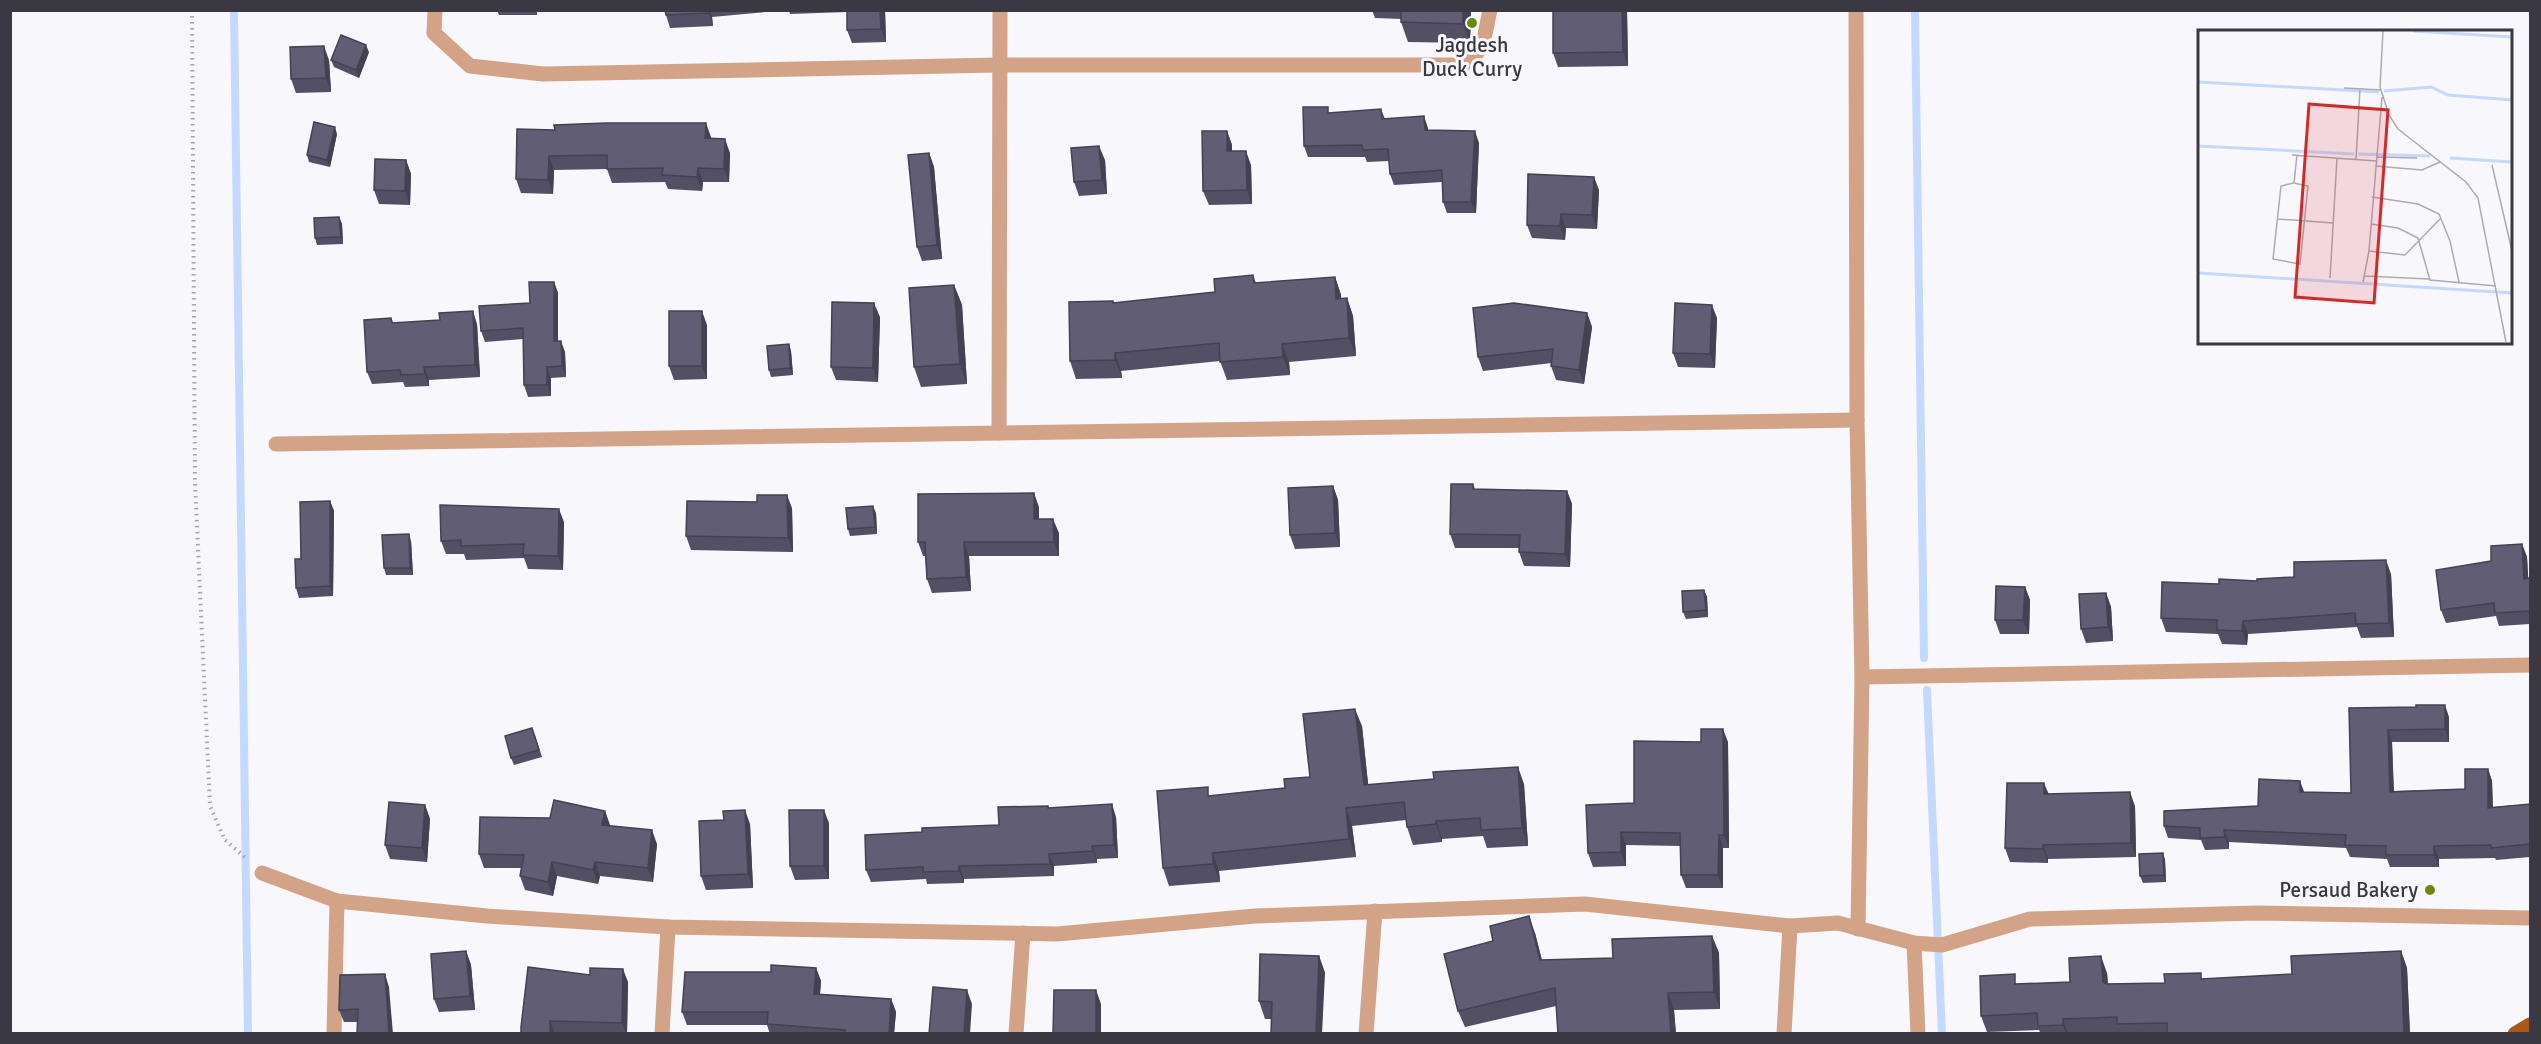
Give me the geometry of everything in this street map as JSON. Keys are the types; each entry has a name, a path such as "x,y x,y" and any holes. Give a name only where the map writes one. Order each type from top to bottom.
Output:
{"main road":[{"path":"2515,1034 2530,1025"}],"street":[{"path":"435,10 434,33 470,66 543,74 998,65 1462,65 1474,58 1482,48 1490,10"},
{"path":"999,433 998,65 1000,10"},
{"path":"1856,10 1857,420 1862,677 1858,929"},
{"path":"276,444 1857,420"},
{"path":"1862,677 2530,665"},
{"path":"262,873 337,901 488,916 668,927 1057,934 1255,916 1585,904 1790,926 1838,923 1914,943 1942,945 2030,919 2258,913 2530,918"},
{"path":"334,1034 337,901"},
{"path":"1366,1034 1375,912"},
{"path":"1784,1034 1790,926"},
{"path":"662,1034 668,927"},
{"path":"1016,1034 1023,933"},
{"path":"1914,943 1918,1034"}],"path":[{"path":"192,10 195,483 210,806 225,840 262,873"}],"building":[{"path":"665,10 708,10 708,13 666,15"},
{"path":"847,10 880,10 881,29 847,30"},
{"path":"1401,10 1463,10 1463,24 1401,22"},
{"path":"1553,10 1622,10 1623,52 1553,53"},
{"path":"341,35 366,45 356,70 331,60"},
{"path":"324,46 326,78 291,79 290,47"},
{"path":"1303,107 1328,107 1328,113 1381,109 1382,119 1424,116 1425,130 1475,131 1471,202 1443,202 1442,170 1390,174 1388,149 1363,150 1362,145 1304,146"},
{"path":"314,122 335,127 327,160 307,155"},
{"path":"706,123 705,138 725,139 724,169 698,168 697,177 662,175 663,168 607,169 607,155 549,156 548,180 516,179 517,129 555,130 554,125"},
{"path":"1202,131 1227,131 1227,151 1246,151 1247,190 1203,191"},
{"path":"1099,146 1102,180 1074,182 1071,148"},
{"path":"929,153 937,245 917,247 908,155"},
{"path":"375,159 406,160 405,191 374,190"},
{"path":"1528,174 1594,177 1592,215 1561,214 1560,226 1527,225"},
{"path":"339,217 341,237 315,238 314,218"},
{"path":"1253,275 1254,283 1335,277 1336,299 1347,298 1349,338 1282,344 1283,357 1220,362 1219,343 1115,353 1115,360 1070,361 1069,302 1113,301 1113,303 1215,292 1214,279"},
{"path":"529,282 554,282 554,341 561,341 562,366 547,367 547,385 524,385 523,328 481,331 479,306 530,303"},
{"path":"954,285 960,364 914,367 909,288"},
{"path":"832,302 874,303 873,368 831,367"},
{"path":"1514,303 1587,313 1579,370 1551,366 1553,349 1478,357 1473,308"},
{"path":"1675,303 1712,305 1710,354 1673,353"},
{"path":"473,311 475,365 424,367 425,374 401,375 400,370 367,372 364,320 391,318 392,323 440,320 439,313"},
{"path":"669,311 702,311 702,366 669,366"},
{"path":"789,344 790,368 769,370 767,346"},
{"path":"1451,484 1473,484 1473,489 1567,491 1565,554 1519,552 1520,535 1450,534"},
{"path":"1333,486 1335,533 1290,535 1288,488"},
{"path":"1034,493 1034,519 1053,519 1054,542 964,542 966,577 927,579 925,542 918,542 918,494"},
{"path":"757,495 787,495 788,538 686,536 687,501 757,502"},
{"path":"330,501 330,586 296,588 295,559 301,559 300,502"},
{"path":"440,505 559,509 558,556 523,555 524,544 461,546 461,540 441,541"},
{"path":"873,506 875,527 848,529 846,508"},
{"path":"409,534 410,568 384,568 382,535"},
{"path":"2522,544 2524,579 2530,578 2530,611 2495,613 2494,603 2441,610 2436,570 2491,561 2491,546"},
{"path":"2386,560 2389,623 2356,624 2355,613 2243,621 2242,631 2217,630 2217,620 2161,618 2162,582 2219,584 2219,579 2257,581 2257,579 2294,577 2294,562"},
{"path":"1996,586 2025,587 2023,620 1995,620"},
{"path":"1704,590 1706,610 1683,612 1682,591"},
{"path":"2106,593 2108,627 2081,629 2079,594"},
{"path":"2416,705 2445,705 2445,729 2388,730 2390,792 2465,789 2465,769 2488,769 2488,808 2530,804 2530,844 2491,848 2491,845 2434,846 2434,855 2386,855 2386,846 2345,845 2346,835 2224,830 2225,837 2200,838 2200,828 2164,826 2164,811 2258,806 2259,779 2300,781 2300,792 2351,793 2349,708 2416,707"},
{"path":"1355,709 1364,785 1434,779 1433,772 1518,767 1522,828 1481,830 1480,818 1436,821 1436,824 1407,827 1404,802 1346,808 1349,839 1213,853 1213,864 1163,868 1157,791 1208,787 1208,796 1285,788 1284,779 1310,777 1303,714"},
{"path":"532,728 539,750 511,758 505,736"},
{"path":"1701,729 1723,729 1724,835 1719,835 1718,875 1681,875 1680,833 1621,832 1621,852 1588,853 1586,805 1634,803 1634,741 1701,742"},
{"path":"2007,783 2044,783 2044,794 2130,792 2131,843 2043,845 2043,849 2005,848"},
{"path":"554,800 605,811 602,825 652,830 648,868 595,862 593,870 552,862 548,882 520,876 524,855 479,854 480,817 550,818"},
{"path":"389,802 425,805 422,848 385,845"},
{"path":"1112,804 1114,845 1092,846 1093,851 1049,854 1050,864 959,866 959,871 923,872 923,867 866,870 865,835 922,832 922,828 999,825 998,807 1048,806 1048,808"},
{"path":"745,810 748,874 701,876 699,821 724,820 723,811"},
{"path":"789,810 824,810 824,866 790,866"},
{"path":"2163,853 2164,875 2140,876 2139,854"},
{"path":"1529,916 1540,960 1613,958 1612,939 1712,936 1714,992 1668,993 1671,1034 1558,1034 1555,988 1458,1011 1444,954 1493,941 1490,926"},
{"path":"466,951 470,996 434,999 431,954"},
{"path":"2401,951 2404,1034 2167,1034 2167,1023 2117,1024 2117,1017 2063,1019 2063,1025 2038,1026 2037,1013 1981,1016 1980,976 2015,974 2015,984 2070,982 2069,958 2101,956 2103,982 2106,984 2165,983 2164,974 2201,973 2201,979 2292,974 2291,956"},
{"path":"1260,954 1319,956 1316,1034 1271,1034 1272,1002 1259,1001"},
{"path":"771,965 816,968 814,994 891,999 889,1034 845,1034 845,1030 767,1024 768,1012 682,1012 685,972 771,972"},
{"path":"528,967 590,975 590,968 623,969 622,1023 550,1021 550,1034 521,1034"},
{"path":"385,974 389,1034 357,1034 358,1009 339,1010 340,975"},
{"path":"933,987 967,990 964,1034 929,1034"},
{"path":"1054,990 1096,990 1096,1034 1053,1034"}],"waterway":[{"path":"234,10 248,1034"},
{"path":"1915,10 1924,658"},
{"path":"1927,690 1942,1034"}],"place":[{"name":"Jagdesh Duck Curry","path":"1472,23"},
{"name":"Persaud Bakery","path":"2430,890"}]}
